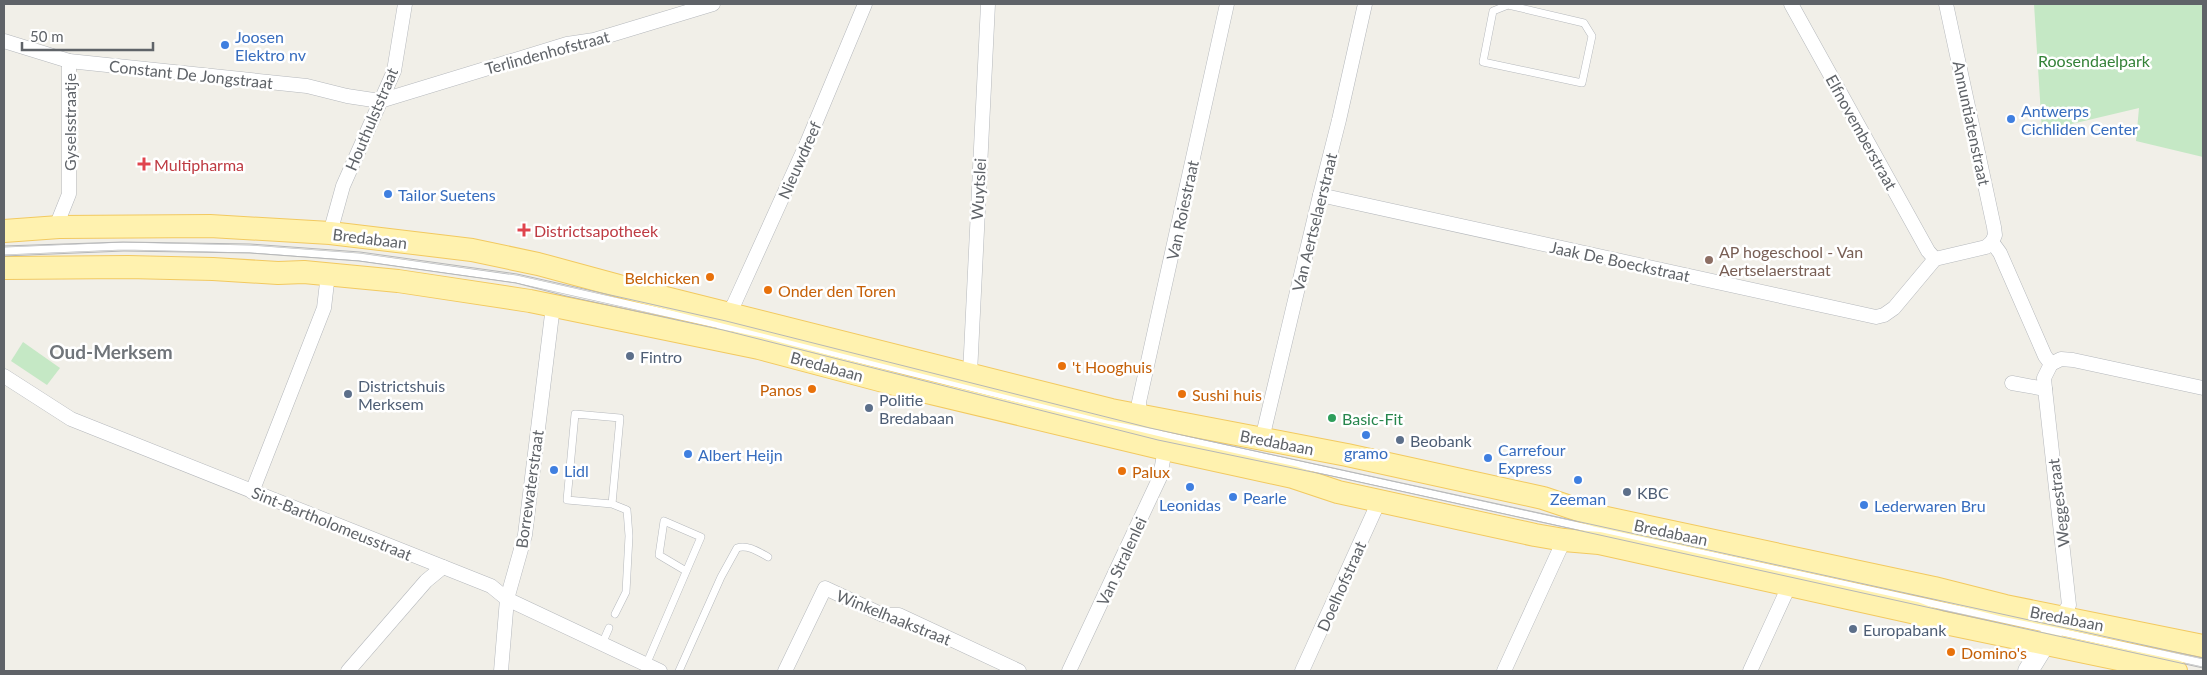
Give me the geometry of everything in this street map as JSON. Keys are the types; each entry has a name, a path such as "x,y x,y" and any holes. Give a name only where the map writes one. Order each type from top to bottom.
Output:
{"main road":[{"name":"Bredabaan","path":"4,231 59,227 210,226 330,233 472,250 502,256 724,327 759,348 906,387 1160,441 1293,477 1338,492 1564,540 1599,543 1916,613 1940,622 2053,630 2203,646"},
{"name":"Bredabaan","path":"4,268 128,267 328,274 546,300 724,327 970,374 1112,410 1347,455 1534,496 1597,516 1934,588 2005,606 2053,630 2176,671"},
{"path":"2028,671 2053,630"}],"street":[{"name":"Houthulststraat","path":"330,233 343,186 394,71 405,4"},
{"name":"Terlindenhofstraat","path":"380,101 566,44 594,40 713,4"},
{"name":"Nieuwdreef","path":"724,327 807,143 865,4"},
{"name":"Wuytslei","path":"970,374 988,4"},
{"name":"Van Roiestraat","path":"1140,416 1139,402 1227,4"},
{"name":"Van Aertselaerstraat","path":"1262,439 1365,4"},
{"name":"Elfnovemberstraat","path":"1791,4 1928,251 1935,259"},
{"name":"Annuntiatenstraat","path":"1946,4 1994,227 1995,235 1992,242"},
{"name":"Constant De Jongstraat","path":"4,41 69,61 307,86 347,96 380,101"},
{"name":"Gyselsstraatje","path":"59,220 69,194 69,61"},
{"name":"Jaak De Boeckstraat","path":"1320,194 1876,317 1884,315 1894,308 1935,259"},
{"path":"1935,259 1986,247 1992,242 2000,253 2045,356 2051,364 2061,359 2073,360 2203,388"},
{"path":"252,492 324,308 328,274"},
{"name":"Borrewaterstraat","path":"501,671 507,599 525,535 546,300"},
{"name":"Weggestraat","path":"2051,364 2044,378 2070,605 2053,630"},
{"name":"Sint-Bartholomeusstraat","path":"4,376 71,419 490,586 507,599 660,671"},
{"path":"2012,383 2045,389"},
{"path":"1140,416 1160,441"},
{"name":"Van Stralenlei","path":"1069,671 1160,477 1160,441"},
{"name":"Doelhofstraat","path":"1302,671 1379,501"},
{"path":"1504,671 1564,540"},
{"path":"348,671 426,581 443,567"},
{"path":"1750,671 1789,586"},
{"name":"Winkelhaakstraat","path":"785,671 825,588 883,615 899,616 1019,671"}],"lane":[{"path":"1487,4 1493,11"},
{"path":"1508,5 1584,23 1592,36 1582,83 1483,62 1493,11 1508,5"},
{"path":"4,251 124,246 241,248 359,257 516,279 724,327"},
{"path":"516,279 531,290"},
{"path":"612,504 620,418 575,414 567,500 612,504 627,510 629,536 626,592 615,614"},
{"name":"Bredabaan","path":"1160,441 1549,518 2203,663"},
{"path":"646,665 701,537 664,521 659,555 686,571"},
{"path":"679,671 721,576 737,548 742,546 768,557"},
{"path":"602,644 609,628"}],"green space":[{"name":"Roosendaelpark","path":"2034,4 2203,4 2203,157 2136,141 2139,108 2042,131"},
{"path":"23,342 60,368 47,385 11,361"}],"tram line":[{"path":"4,246 123,242 250,244 360,252 517,274 726,321 1150,428 2203,658"},
{"path":"4,256 124,251 250,253 359,261 516,283 566,296 723,330 1158,440 1341,478 2203,668"}],"place":[{"name":"Joosen Elektro nv","path":"225,45"},
{"name":"Antwerps Cichliden Center","path":"2011,119"},
{"name":"Multipharma","path":"144,164"},
{"name":"Tailor Suetens","path":"388,194"},
{"name":"Districtsapotheek","path":"524,230"},
{"name":"AP hogeschool - Van Aertselaerstraat","path":"1709,260"},
{"name":"Belchicken","path":"710,277"},
{"name":"Onder den Toren","path":"768,290"},
{"name":"Fintro","path":"630,356"},
{"name":"'t Hooghuis","path":"1062,366"},
{"name":"Panos","path":"812,389"},
{"name":"Districtshuis Merksem","path":"348,394"},
{"name":"Sushi huis","path":"1182,394"},
{"name":"Politie Bredabaan","path":"869,408"},
{"name":"Basic-Fit","path":"1332,418"},
{"name":"gramo","path":"1366,435"},
{"name":"Beobank","path":"1400,440"},
{"name":"Albert Heijn","path":"688,454"},
{"name":"Carrefour Express","path":"1488,458"},
{"name":"Lidl","path":"554,470"},
{"name":"Palux","path":"1122,471"},
{"name":"Zeeman","path":"1578,480"},
{"name":"Leonidas","path":"1190,487"},
{"name":"KBC","path":"1627,492"},
{"name":"Pearle","path":"1233,497"},
{"name":"Lederwaren Bru","path":"1864,505"},
{"name":"Europabank","path":"1853,629"},
{"name":"Domino's","path":"1951,652"}],"district":[{"name":"Oud-Merksem","path":"111,351"}]}
